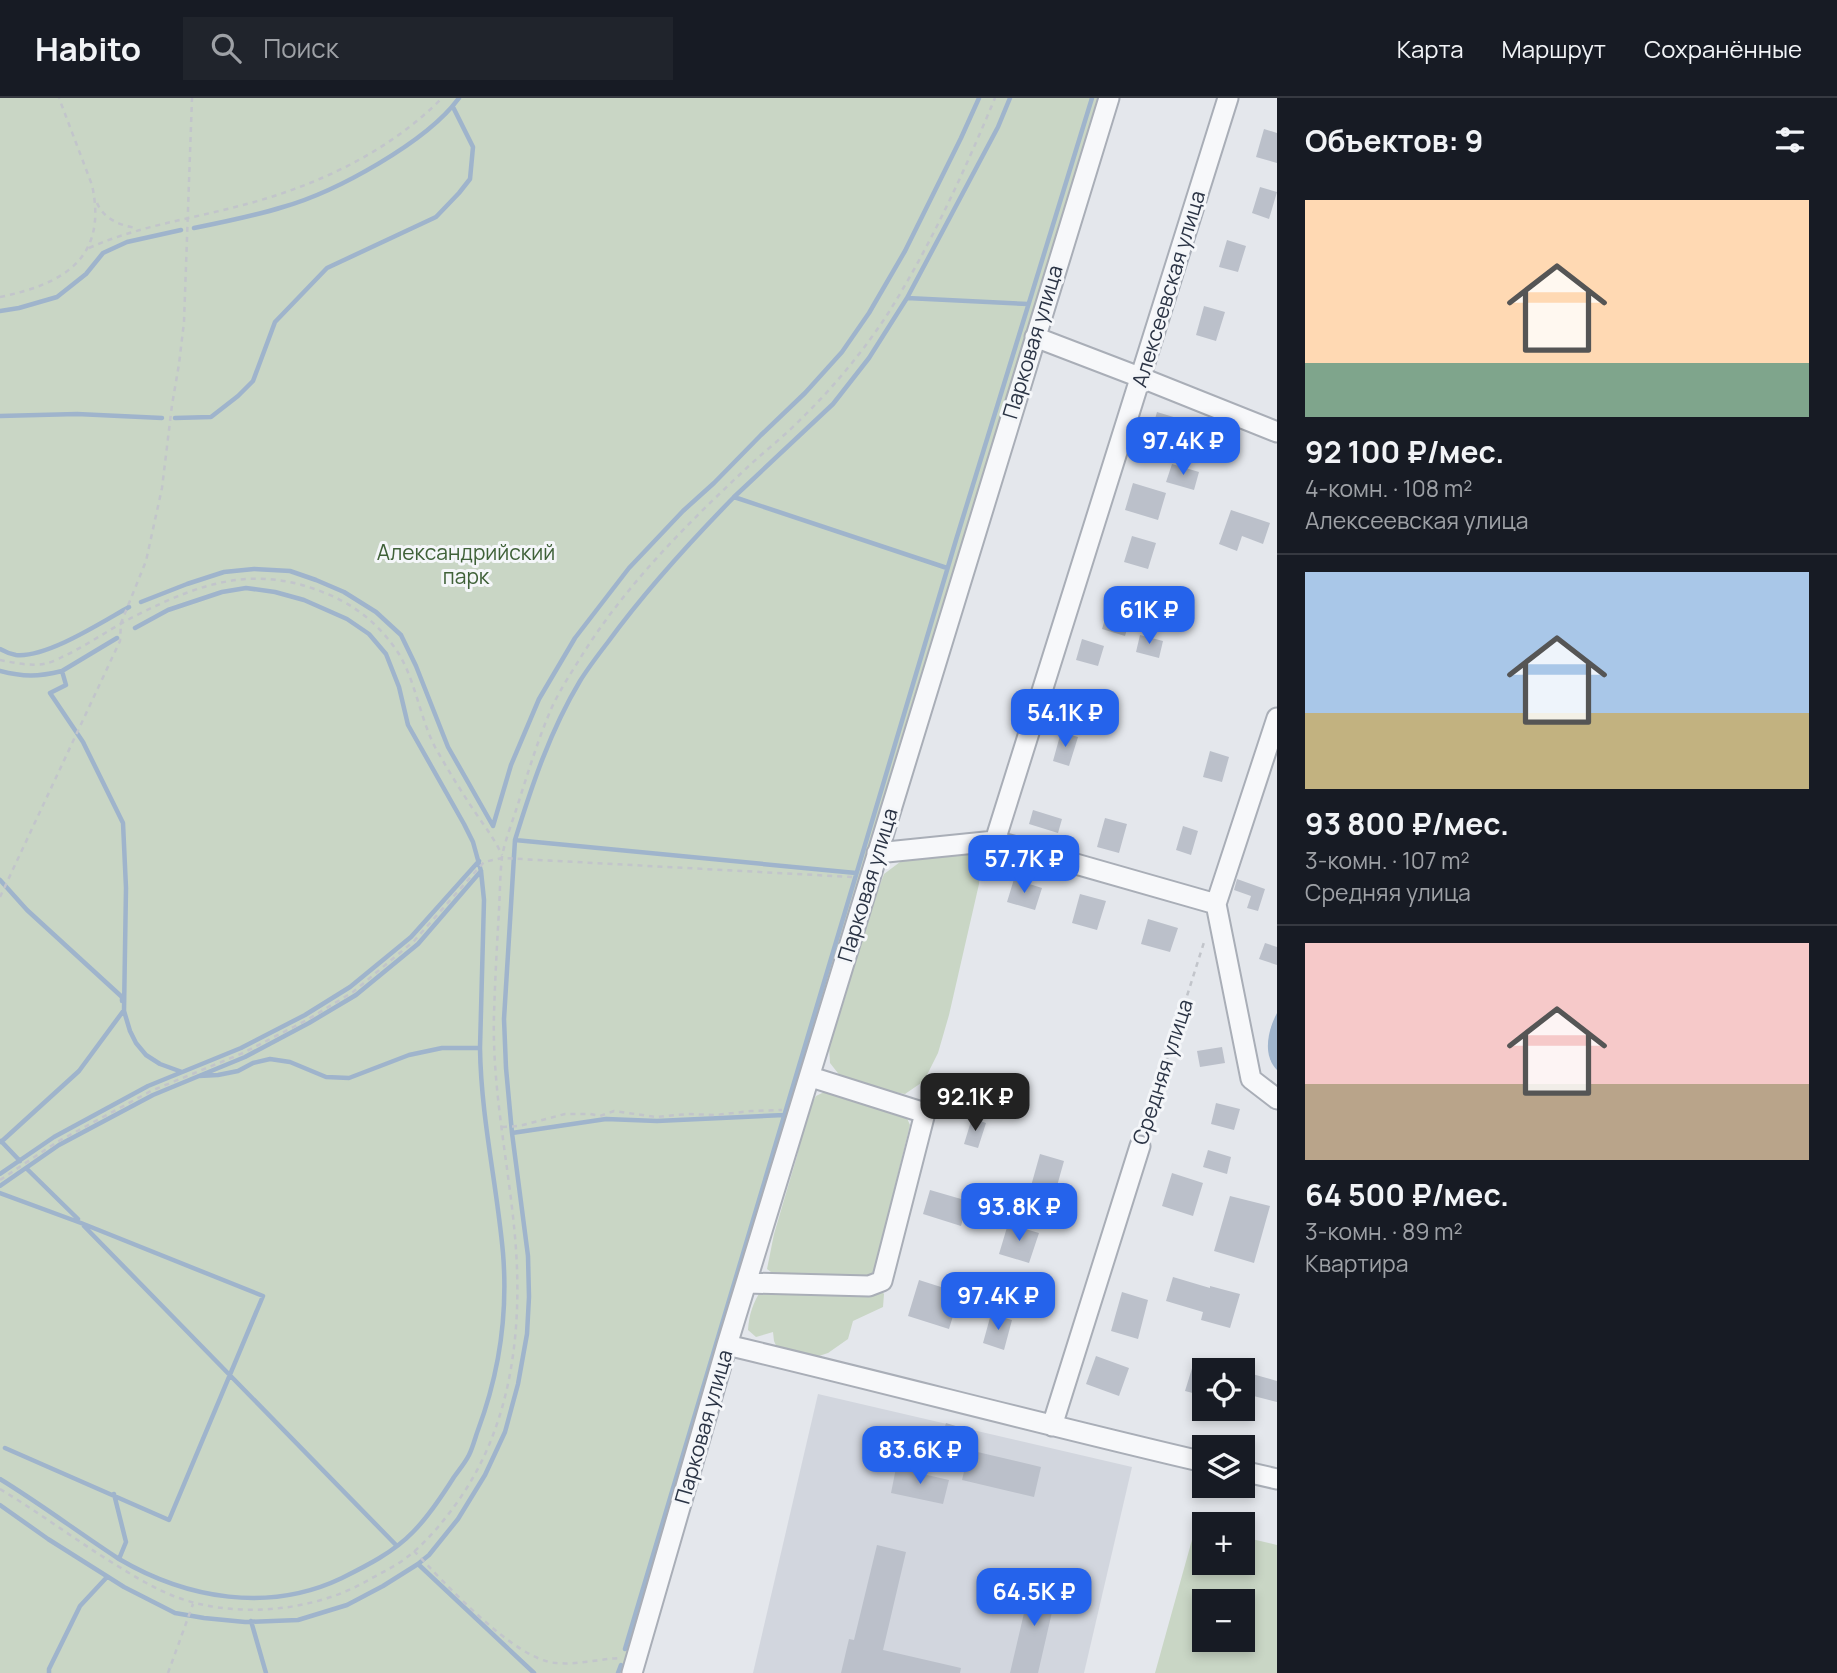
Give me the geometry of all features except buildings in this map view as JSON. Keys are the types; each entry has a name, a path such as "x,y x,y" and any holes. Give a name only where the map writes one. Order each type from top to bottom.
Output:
{"street":[{"name":"Парковая улица","path":"625,1666 811,1077 1109,98"},
{"name":"Алексеевская улица","path":"995,841 1228,98"},
{"path":"1035,337 1277,432"},
{"path":"1277,718 1216,904 1251,1079 1277,1099"},
{"path":"877,853 995,841 1216,904"},
{"path":"747,1283 869,1286 882,1282 925,1113 811,1077"},
{"name":"Средняя улица","path":"1052,1426 1140,1146"},
{"path":"727,1345 1192,1459"},
{"path":"1255,1474 1277,1479"}],"path":[{"path":"59,98 101,213 123,226 139,229"},
{"path":"0,897 120,641 121,624 146,561 162,488 184,322 191,98"},
{"path":"89,248 139,229 286,192 342,169 413,126 442,98"},
{"path":"0,1489 148,1584 193,1602 236,1608 271,1609 320,1600 356,1587 401,1562 448,1515 477,1472 490,1444 507,1390 516,1337 518,1300 514,1228 495,1062 494,1021 502,857 553,705 596,634 651,564 686,526 805,415 884,320 914,269 970,159 995,98"},
{"path":"0,297 56,278 76,264 89,248 93,235 95,199"},
{"path":"0,660 20,664 47,663 164,601 217,583 246,578 271,578 295,582 338,598 358,611 393,645 407,672 434,744 465,797 495,839 502,857"},
{"path":"0,1180 57,1142 151,1091 243,1053 307,1020 353,992 414,941 484,862 502,857 852,877"},
{"name":"Средняя улица","path":"1140,1146 1208,929"},
{"path":"502,1127 529,1124 565,1114 600,1116 614,1111 656,1116 696,1113 716,1115 778,1109"},
{"path":"414,1551 502,1636 532,1658 554,1663 625,1666"},
{"path":"168,1673 193,1602"}],"shaded area":[{"path":"818,1394 1132,1467 1084,1673 753,1673"}],"green space":[{"name":"Александрийский парк","path":"0,98 1099,98 914,697 627,1673 0,1673"},
{"path":"952,852 974,855 980,867 979,884 938,1053 924,1081 905,1094 877,1089 841,1077 830,1063 829,1046 867,919 884,874 900,862 920,855"},
{"path":"826,1091 906,1116 910,1125 878,1267 869,1276 775,1275 767,1269 806,1114 816,1096"},
{"path":"762,1289 880,1289 884,1294 883,1307 853,1321 848,1339 828,1353 807,1360 779,1352 773,1332 756,1337 748,1330 752,1309"},
{"path":"1192,1540 1192,1575 1255,1575 1255,1540 1277,1545 1277,1673 1155,1673"}],"water":[{"path":"1277,1013 1277,1070 1269,1057 1268,1042"}],"waterway":[{"path":"194,228 283,207 354,178 403,148 444,115 459,98"},
{"path":"141,602 224,572 254,569 290,571 316,580 344,592 376,612 401,635 448,747 493,826 511,765 539,699 575,638 629,568 683,511 805,393 842,352 869,313 905,251 979,98"},
{"path":"1010,98 998,127 907,298 1028,304"},
{"path":"625,1649 956,540 1092,98"},
{"path":"175,418 211,417 238,396 253,381 275,322 327,268 436,217 459,193 470,179 473,147 453,107"},
{"path":"0,311 57,297 86,274 103,253 127,242 181,230"},
{"path":"907,298 869,358 833,404 734,497 947,568"},
{"path":"0,416 77,414 162,418"},
{"path":"734,497 653,585 583,676 551,739 515,840 856,873"},
{"path":"135,628 168,610 222,592 246,588 304,600 347,619 369,634 386,654 399,687 408,725 464,824 473,842 481,871 484,900 480,1048 442,1048 409,1055 349,1078 326,1077 290,1062 270,1059 253,1063 238,1071 199,1076"},
{"path":"0,649 16,655 43,651 74,638 129,607"},
{"path":"117,638 62,671 66,685 50,693 83,742 123,823 126,888 124,1011 130,1031 146,1055 160,1064 182,1072"},
{"path":"0,671 31,676 62,671"},
{"path":"512,1133 504,1019 515,840"},
{"path":"0,1174 54,1137 148,1086 241,1048 305,1015 350,987 411,937 479,861"},
{"path":"0,1186 59,1145 153,1095 245,1057 356,995 418,944 481,871"},
{"path":"0,880 27,910 122,997 122,1001"},
{"path":"1,1142 79,1071 124,1010"},
{"path":"114,1494 126,1542 119,1559 172,1584 229,1597 286,1595 314,1589 342,1578 389,1552 405,1539 435,1506 470,1452 491,1387 503,1321 503,1253 483,1100 480,1048"},
{"path":"0,1505 124,1587 175,1613 245,1622 298,1620 347,1605 383,1586 429,1555 458,1519 485,1475 505,1432 518,1384 527,1334 529,1297 528,1256 512,1133 606,1119 657,1121 784,1115"},
{"path":"1,1141 20,1161"},
{"path":"26,1168 78,1219"},
{"path":"0,1193 263,1296 169,1520 5,1448"},
{"path":"84,1226 396,1545"},
{"path":"0,1479 119,1559"},
{"path":"418,1564 534,1673"},
{"path":"49,1673 80,1606 107,1577"},
{"path":"251,1621 266,1673"},
{"path":"618,1673 621,1665"}]}
